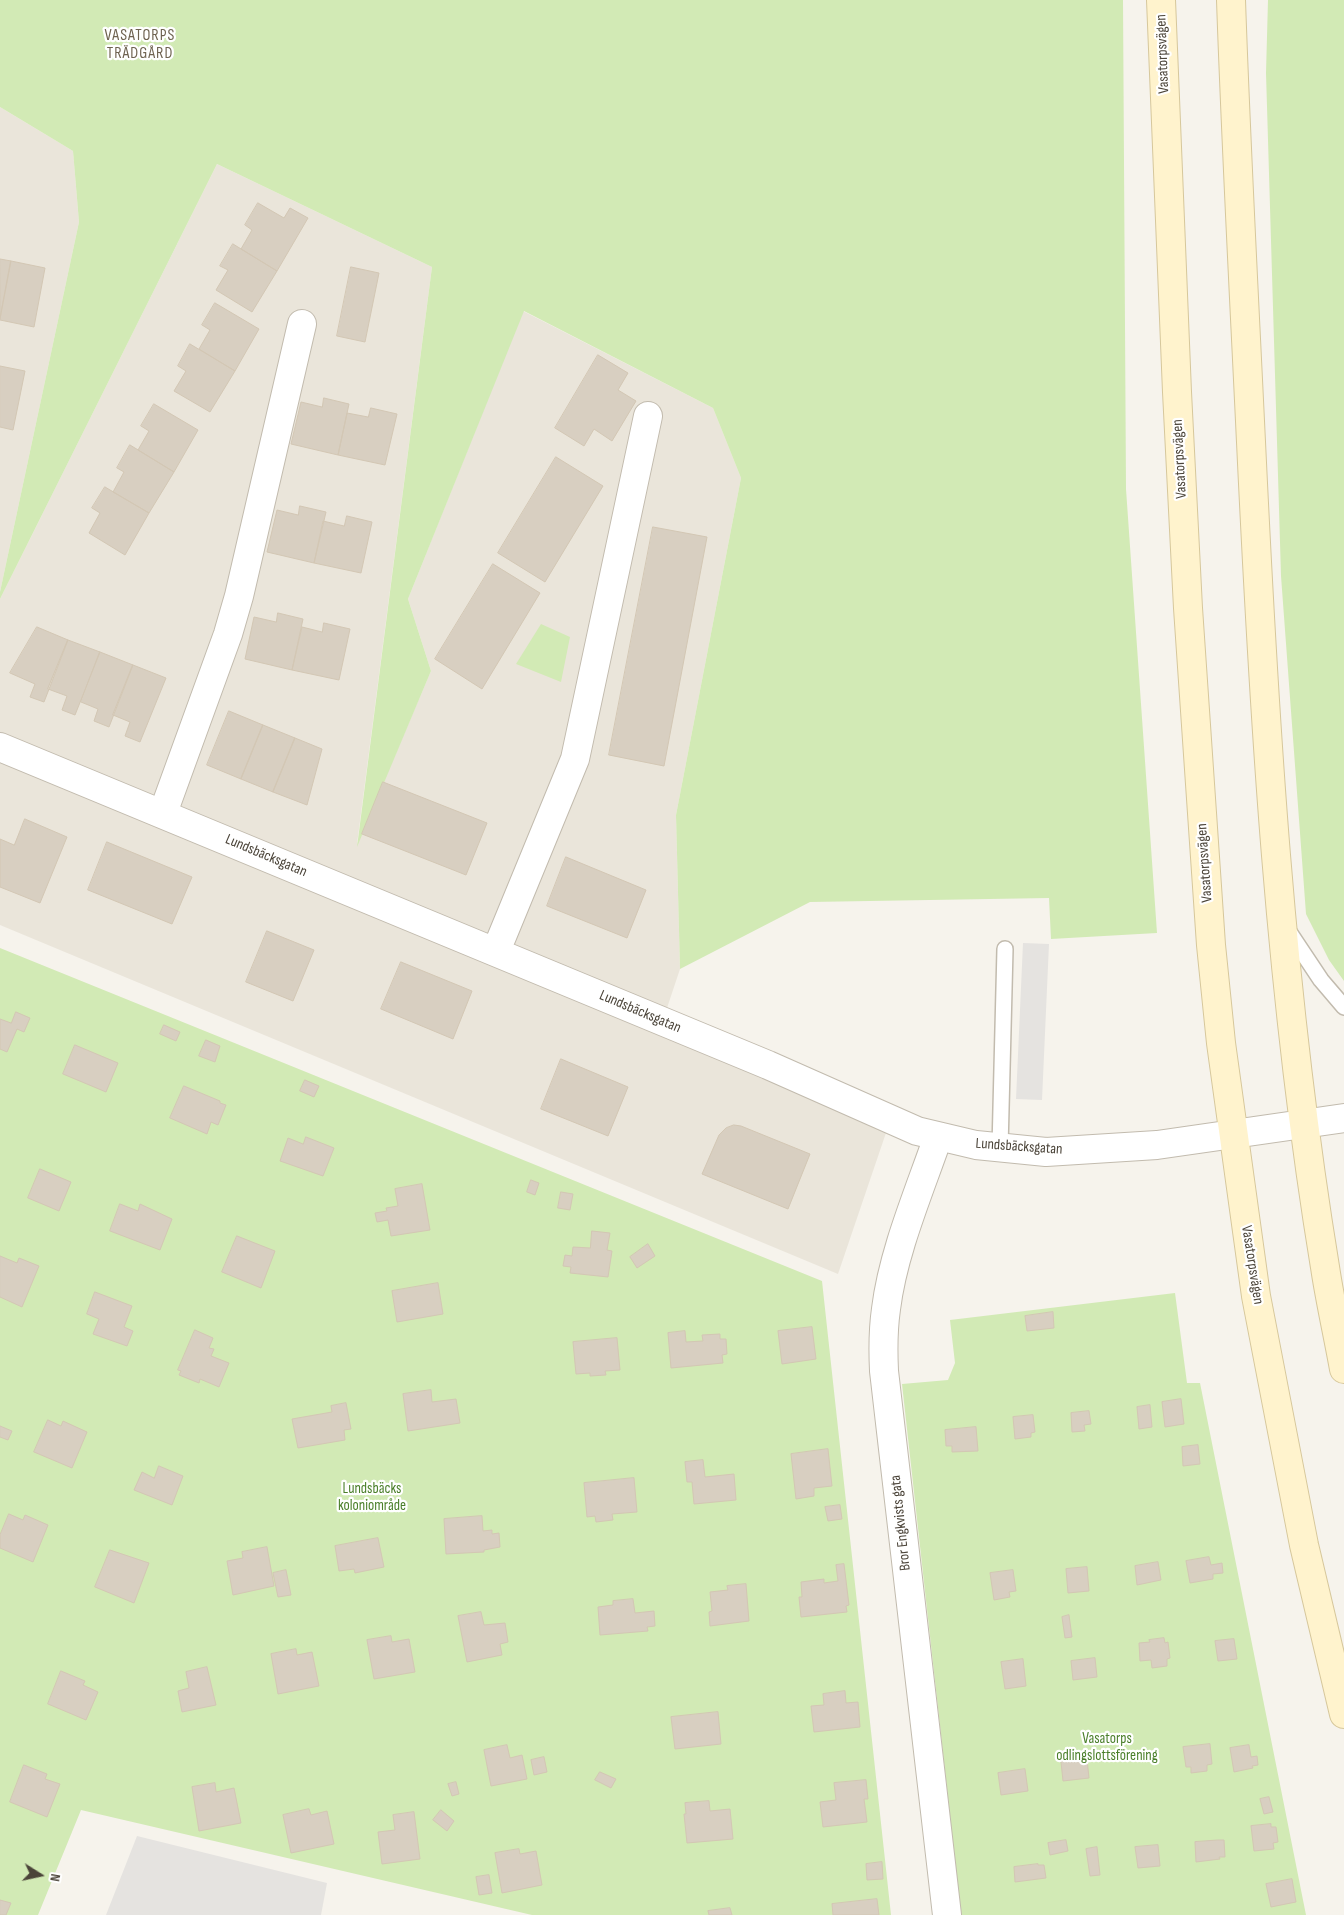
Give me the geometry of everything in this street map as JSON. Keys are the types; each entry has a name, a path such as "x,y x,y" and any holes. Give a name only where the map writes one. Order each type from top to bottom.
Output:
{"main road":[{"name":"Vasatorpsvägen","path":"1161,0 1177,392 1212,955 1233,1135 1256,1296 1304,1545 1344,1714"},
{"path":"1231,0 1256,550 1267,738 1282,921 1305,1125 1325,1268 1344,1369"}],"street":[{"path":"163,813 228,634 239,596 302,324"},
{"path":"496,951 575,759 648,416"},
{"name":"Lundsbäcksgatan","path":"0,747 759,1061 917,1131 938,1137 976,1145 1046,1152 1094,1150 1157,1146 1344,1118"},
{"name":"Bror Engkvists gata","path":"938,1137 895,1266 886,1308 883,1337 885,1380 947,1915"}],"lane":[{"path":"1282,921 1321,980 1344,1007"},
{"path":"1000,1148 1005,949"}],"shaded area":[{"path":"0,107 73,151 79,222 0,592"},
{"path":"217,164 432,267 357,844 431,671 408,599 523,311 713,408 741,478 676,815 680,969 658,1035 889,1124 838,1274 0,925 0,599"},
{"path":"1023,943 1049,944 1042,1100 1016,1099"},
{"path":"137,1836 327,1883 321,1915 106,1915"}],"green space":[{"path":"0,0 1123,0 1126,489 1157,933 1051,939 1049,898 810,902 680,969 676,815 741,478 713,408 524,311 408,599 431,671 357,847 432,267 217,164 0,599 79,222 73,151 0,107"},
{"path":"1268,0 1344,0 1344,981 1329,960 1306,914 1281,576 1266,73"},
{"path":"541,624 570,637 561,682 516,664"},
{"name":"Lundsbäcks koloniområde","path":"0,948 822,1281 891,1915 532,1915 81,1810 38,1915 0,1915"},
{"name":"Vasatorps odlingslottsförening","path":"1175,1293 1187,1383 1200,1383 1306,1915 961,1915 902,1384 948,1380 955,1363 950,1320"}],"building":[{"path":"258,203 284,218 290,208 308,218 277,271 241,249 252,230 245,225"},
{"path":"233,244 277,271 252,312 216,290 228,270 220,266"},
{"path":"0,259 11,261 0,319"},
{"path":"11,261 45,268 34,327 0,320"},
{"path":"351,267 379,273 365,342 337,336"},
{"path":"215,303 259,329 235,371 199,349 210,330 202,325"},
{"path":"190,344 235,371 210,412 174,391 186,371 178,366"},
{"path":"598,355 628,373 618,390 636,401 612,441 594,429 584,446 555,428"},
{"path":"0,366 25,371 13,430 0,427"},
{"path":"324,398 349,404 338,455 291,444 301,402 322,407"},
{"path":"154,404 198,430 174,472 138,450 149,431 141,426"},
{"path":"371,408 397,414 385,465 338,455 347,413 368,417"},
{"path":"130,445 174,472 149,513 113,492 124,472 117,468"},
{"path":"556,457 603,486 545,582 498,553"},
{"path":"105,487 149,513 125,555 89,533 100,513 92,508"},
{"path":"300,506 326,512 314,563 267,552 277,510 298,515"},
{"path":"347,516 372,522 361,573 314,563 323,521 344,526"},
{"path":"653,527 707,537 664,766 609,755"},
{"path":"493,564 540,593 482,689 435,659"},
{"path":"278,613 303,619 292,670 245,659 254,617 276,622"},
{"path":"324,623 350,629 339,680 292,670 302,627 322,632"},
{"path":"37,627 68,640 44,702 30,697 35,684 10,673"},
{"path":"68,640 100,652 75,715 62,710 67,696 48,689"},
{"path":"100,652 133,665 109,727 94,721 98,709 81,702"},
{"path":"133,665 166,678 140,742 125,736 130,722 113,715"},
{"path":"229,711 263,725 241,779 207,765"},
{"path":"263,725 295,738 273,792 241,779"},
{"path":"295,738 322,749 307,805 273,792"},
{"path":"383,782 487,823 466,875 362,834"},
{"path":"25,819 67,837 40,903 0,887 0,839 14,845"},
{"path":"107,842 192,877 172,924 88,890"},
{"path":"566,857 646,890 627,938 547,906"},
{"path":"267,931 314,950 293,1001 246,982"},
{"path":"401,962 472,991 453,1039 381,1009"},
{"path":"16,1012 30,1018 24,1032 17,1029 7,1052 0,1049 0,1019 11,1023"},
{"path":"164,1025 180,1032 176,1041 160,1034"},
{"path":"206,1040 220,1046 215,1062 199,1056"},
{"path":"75,1045 118,1063 106,1092 63,1074"},
{"path":"561,1059 628,1087 608,1136 541,1109"},
{"path":"305,1080 319,1086 314,1097 300,1091"},
{"path":"184,1086 226,1105 218,1125 211,1122 207,1134 170,1118"},
{"path":"734,1125 741,1126 810,1154 788,1209 702,1174 719,1135 726,1128"},
{"path":"306,1137 334,1148 323,1176 280,1161 288,1138 303,1144"},
{"path":"40,1169 71,1182 59,1211 28,1198"},
{"path":"531,1180 539,1183 535,1195 527,1192"},
{"path":"422,1184 430,1230 391,1236 388,1220 377,1222 375,1213 387,1211 386,1208 398,1206 395,1189"},
{"path":"561,1192 573,1194 570,1210 558,1208"},
{"path":"120,1204 138,1211 140,1204 172,1219 160,1250 110,1231"},
{"path":"592,1231 610,1233 607,1250 612,1251 608,1277 570,1273 571,1267 563,1266 565,1255 572,1256 573,1247 590,1248"},
{"path":"237,1236 275,1251 261,1288 222,1272"},
{"path":"648,1244 655,1256 637,1268 630,1257"},
{"path":"0,1256 17,1263 19,1258 39,1266 22,1307 0,1297"},
{"path":"438,1283 443,1314 397,1322 392,1291"},
{"path":"95,1292 132,1306 124,1327 133,1331 127,1346 93,1334 99,1319 87,1314"},
{"path":"1053,1312 1054,1328 1027,1331 1025,1316"},
{"path":"812,1327 816,1359 782,1364 778,1331"},
{"path":"195,1330 213,1338 209,1348 214,1349 211,1356 229,1363 219,1387 200,1379 199,1383 179,1375 181,1371 178,1370"},
{"path":"685,1331 686,1342 703,1341 702,1335 720,1334 720,1339 726,1339 727,1354 722,1355 723,1363 671,1368 668,1333"},
{"path":"617,1338 620,1370 605,1371 606,1375 590,1376 590,1373 576,1374 573,1342"},
{"path":"431,1390 432,1402 456,1399 460,1423 408,1431 403,1394"},
{"path":"1181,1399 1184,1424 1165,1427 1162,1402"},
{"path":"346,1403 351,1429 344,1430 345,1440 298,1448 292,1419 332,1412 331,1406"},
{"path":"1150,1405 1152,1427 1139,1429 1137,1407"},
{"path":"1089,1411 1091,1424 1084,1425 1085,1431 1072,1432 1071,1413"},
{"path":"1033,1415 1035,1432 1031,1433 1031,1437 1015,1439 1013,1417"},
{"path":"48,1420 61,1426 63,1421 87,1432 72,1468 34,1452"},
{"path":"0,1426 12,1431 8,1440 0,1437"},
{"path":"976,1427 978,1451 952,1452 952,1446 946,1446 945,1430"},
{"path":"1198,1445 1200,1464 1183,1466 1182,1447"},
{"path":"828,1449 832,1486 814,1488 814,1496 796,1499 791,1454"},
{"path":"703,1460 705,1477 734,1474 736,1500 694,1504 692,1482 687,1482 685,1462"},
{"path":"159,1466 183,1476 172,1505 134,1490 142,1472 154,1478"},
{"path":"634,1478 637,1512 612,1514 613,1520 596,1522 595,1516 587,1517 584,1483"},
{"path":"840,1505 842,1519 828,1521 825,1507"},
{"path":"9,1514 23,1520 25,1515 48,1525 33,1562 0,1548 0,1535"},
{"path":"482,1516 483,1531 492,1530 492,1534 499,1533 500,1547 484,1550 484,1552 446,1554 444,1519"},
{"path":"378,1538 384,1567 355,1573 354,1569 339,1571 335,1546"},
{"path":"267,1547 274,1586 233,1595 227,1561 243,1558 242,1552"},
{"path":"110,1550 149,1563 134,1603 95,1587"},
{"path":"1209,1557 1211,1565 1222,1563 1223,1573 1213,1574 1213,1579 1190,1583 1186,1561"},
{"path":"1158,1562 1161,1580 1137,1585 1135,1566"},
{"path":"844,1564 849,1605 846,1606 847,1612 801,1617 799,1597 802,1597 801,1582 824,1579 824,1583 838,1581 836,1565"},
{"path":"1087,1567 1089,1591 1068,1593 1066,1569"},
{"path":"286,1570 291,1595 278,1597 273,1573"},
{"path":"1013,1570 1016,1591 1009,1592 1010,1597 994,1600 990,1573"},
{"path":"746,1584 749,1621 710,1626 709,1612 712,1611 710,1592 728,1590 727,1586"},
{"path":"633,1599 635,1613 654,1611 655,1626 647,1627 648,1631 600,1635 598,1607 613,1605 613,1601"},
{"path":"481,1612 484,1625 505,1623 508,1642 500,1644 502,1655 467,1662 458,1616"},
{"path":"1069,1615 1072,1637 1065,1638 1062,1617"},
{"path":"391,1636 392,1642 409,1639 415,1672 374,1679 367,1640"},
{"path":"1164,1638 1165,1643 1168,1642 1170,1658 1167,1659 1167,1666 1152,1668 1151,1660 1140,1661 1139,1643"},
{"path":"1234,1639 1237,1659 1218,1661 1215,1641"},
{"path":"296,1649 297,1655 312,1652 319,1686 278,1694 271,1654"},
{"path":"1095,1658 1097,1677 1073,1680 1071,1661"},
{"path":"1023,1659 1026,1686 1005,1689 1001,1662"},
{"path":"207,1667 216,1705 182,1712 178,1691 189,1688 186,1672"},
{"path":"61,1671 85,1681 83,1685 98,1692 86,1720 48,1704"},
{"path":"845,1691 846,1703 858,1702 860,1727 814,1732 811,1706 824,1705 823,1694"},
{"path":"718,1712 721,1744 675,1749 671,1717"},
{"path":"1210,1744 1212,1764 1207,1765 1207,1771 1191,1773 1191,1767 1186,1767 1183,1747"},
{"path":"507,1745 510,1758 522,1755 527,1779 491,1786 484,1750"},
{"path":"1249,1745 1251,1757 1257,1756 1258,1765 1234,1772 1230,1748"},
{"path":"544,1757 547,1772 534,1775 531,1760"},
{"path":"1087,1759 1089,1778 1063,1781 1061,1762"},
{"path":"24,1765 47,1774 45,1779 60,1784 47,1817 10,1802"},
{"path":"1025,1769 1028,1791 1001,1795 998,1773"},
{"path":"600,1772 616,1779 611,1788 595,1780"},
{"path":"866,1780 868,1799 864,1799 867,1822 823,1827 820,1802 836,1800 834,1783"},
{"path":"456,1782 459,1794 452,1796 448,1784"},
{"path":"215,1783 216,1792 234,1788 241,1823 199,1831 192,1787"},
{"path":"1269,1797 1273,1812 1264,1814 1260,1799"},
{"path":"709,1801 710,1811 730,1809 733,1839 687,1843 684,1814 686,1814 685,1803"},
{"path":"309,1809 311,1815 327,1811 334,1844 291,1853 283,1815"},
{"path":"441,1810 454,1821 447,1831 433,1820"},
{"path":"414,1812 420,1859 382,1864 378,1832 395,1830 393,1815"},
{"path":"1271,1824 1271,1827 1276,1827 1278,1842 1273,1843 1274,1849 1254,1851 1251,1826"},
{"path":"1066,1840 1068,1851 1050,1855 1048,1843"},
{"path":"1224,1840 1225,1857 1196,1862 1195,1842"},
{"path":"1158,1845 1160,1866 1138,1868 1135,1847"},
{"path":"1097,1847 1100,1875 1090,1876 1086,1849"},
{"path":"519,1849 520,1854 536,1851 542,1885 502,1893 495,1853"},
{"path":"882,1862 883,1879 867,1880 866,1864"},
{"path":"1044,1865 1046,1878 1015,1882 1014,1867"},
{"path":"489,1875 492,1893 479,1895 476,1877"},
{"path":"1292,1879 1296,1902 1271,1907 1266,1884"},
{"path":"877,1899 879,1915 833,1915 832,1904"},
{"path":"0,1900 11,1903 6,1915 0,1915"},
{"path":"730,1908 732,1915 709,1915 708,1911"}],"district":[{"name":"VASATORPS TRÄDGÅRD","path":"140,45"}]}
